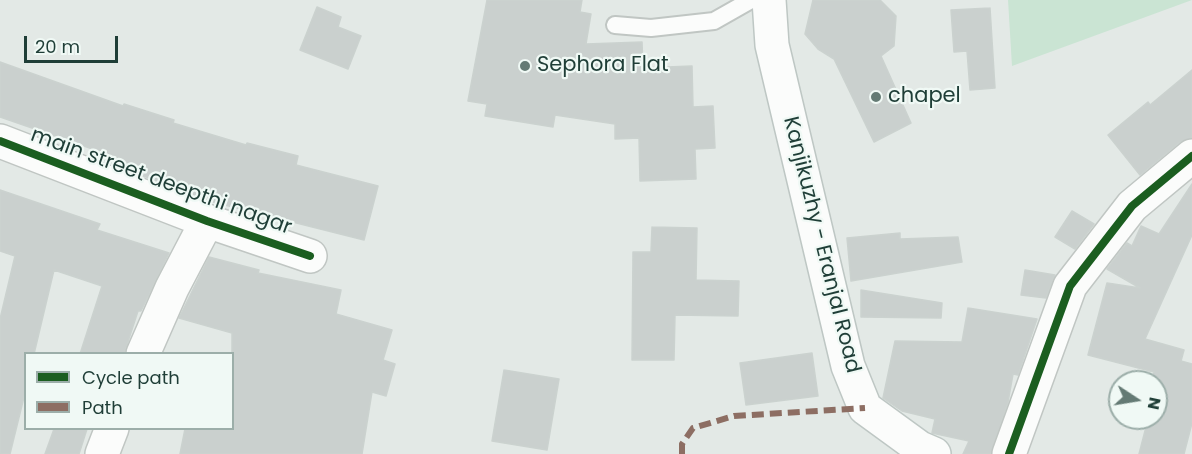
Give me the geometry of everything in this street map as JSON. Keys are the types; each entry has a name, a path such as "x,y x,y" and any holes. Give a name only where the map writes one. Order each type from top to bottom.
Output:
{"street":[{"name":"Kanjikuzhy - Eranjal Road","path":"769,0 772,45 848,366 865,408 920,448 934,454"},
{"name":"main street deepthi nagar","path":"0,141 207,221 310,256"},
{"path":"1010,454 1070,286 1132,206 1192,156"},
{"path":"144,352 172,288 207,221"},
{"path":"102,454 112,430"}],"lane":[{"path":"615,25 651,28 714,21 752,0"}],"green space":[{"path":"1008,0 1192,0 1012,66"}],"building":[{"path":"487,0 582,0 580,12 591,14 586,44 642,42 643,68 692,66 693,107 713,106 715,148 695,149 696,179 640,181 639,138 615,139 615,124 555,115 553,127 485,116 487,104 468,101"},
{"name":"chapel","path":"813,0 880,0 896,16 894,46 881,56 911,123 874,142 834,59 818,49 805,34"},
{"path":"317,7 341,17 338,27 361,36 348,69 300,50"},
{"path":"990,8 995,88 970,90 967,51 954,52 951,10"},
{"path":"0,62 123,106 124,104 174,120 173,123 246,145 247,143 298,156 296,165 378,186 364,240 205,200 105,161 107,154 0,117"},
{"path":"1192,70 1192,138 1180,142 1140,175 1108,135 1148,102 1150,105"},
{"path":"1192,184 1192,235 1145,339 1184,350 1181,361 1192,364 1192,423 1184,454 1139,454 1145,430 1168,430 1168,370 1146,370 1088,355 1107,283 1140,288 1107,269 1127,243 1132,246 1141,226 1159,234"},
{"path":"0,190 100,224 97,230 169,253 141,311 138,311 125,352 81,352 102,286 54,270 34,352 24,352 24,397 10,454 0,454 0,319 15,256 0,251"},
{"path":"1072,211 1094,224 1075,249 1055,237"},
{"path":"652,227 697,228 696,280 739,281 738,316 675,315 674,360 632,360 633,252 651,252"},
{"path":"900,233 900,239 958,237 962,262 851,281 847,238"},
{"path":"209,257 259,270 258,273 341,290 336,314 392,330 383,360 395,364 386,396 372,392 362,454 180,454 185,430 234,430 234,352 232,352 232,333 179,318"},
{"path":"1025,270 1055,275 1046,298 1021,295"},
{"path":"861,290 942,303 941,318 861,317"},
{"path":"968,308 1037,319 1018,375 1013,374 1008,402 991,454 963,454 969,441 932,433 935,419 902,411 883,398 895,341 962,342"},
{"path":"812,353 818,396 746,405 740,363"},
{"path":"504,370 559,379 547,450 492,441"},
{"path":"54,430 87,430 79,454 45,454"}],"marked path":[{"path":"682,454 682,444 693,428 734,416 865,408"}],"cycle path":[{"path":"0,141 207,221 310,256"},
{"path":"1009,454 1070,286 1132,206 1192,156"}],"place":[{"name":"Sephora Flat","path":"525,66"},
{"name":"chapel","path":"876,97"}]}
